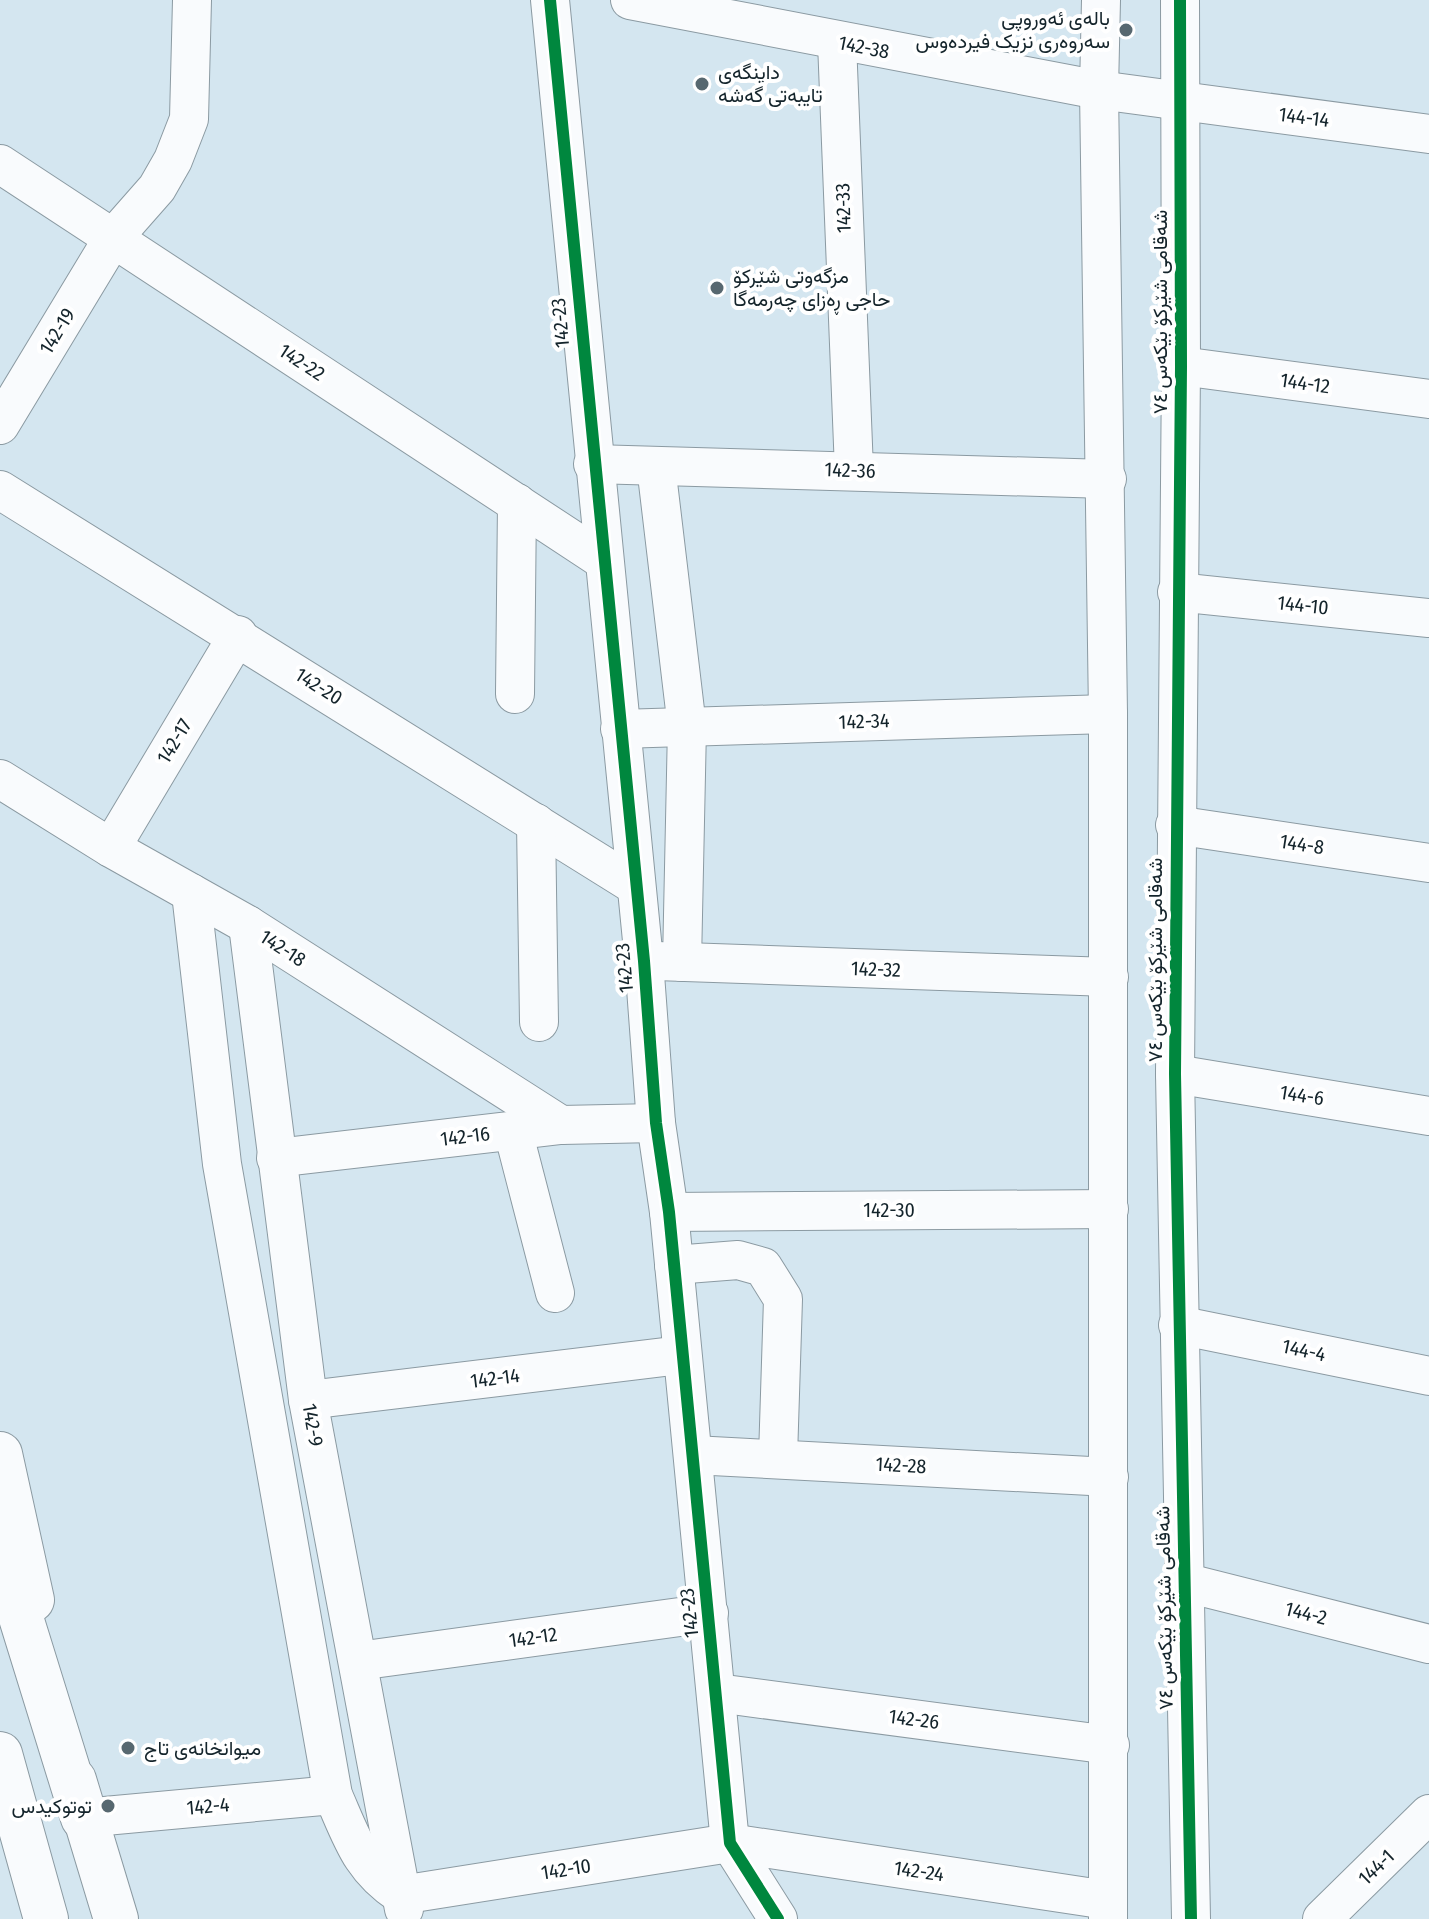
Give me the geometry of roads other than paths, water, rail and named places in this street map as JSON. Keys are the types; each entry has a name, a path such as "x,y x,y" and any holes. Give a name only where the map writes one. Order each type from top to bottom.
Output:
{"main road":[{"path":"0,1454 83,1818"},
{"path":"0,1550 116,1919"},
{"path":"0,1754 46,1919"}],"street":[{"name":"142-19","path":"0,425 113,238 157,188 189,119 192,0"},
{"name":"142-23","path":"550,0 644,961 656,1123 669,1212 730,1843 778,1919"},
{"name":"142-38","path":"630,0 837,42 1099,90 1179,101"},
{"path":"1101,0 1099,90 1107,479 1109,977 1108,1909"},
{"name":"شەقامی شێرکۆ بێکەس ٧٤","path":"1180,0 1181,366 1175,1074 1191,1919"},
{"name":"142-33","path":"837,42 854,470"},
{"name":"144-14","path":"1179,101 1429,134"},
{"name":"142-22","path":"0,164 603,560"},
{"name":"144-12","path":"1181,366 1429,399"},
{"name":"142-36","path":"593,464 1107,479"},
{"path":"656,466 687,727 682,962"},
{"name":"142-20","path":"0,490 238,635 636,886"},
{"path":"515,694 517,503"},
{"name":"144-10","path":"1177,592 1429,618"},
{"name":"142-17","path":"111,848 238,635"},
{"name":"142-34","path":"620,729 1108,714"},
{"name":"142-18","path":"0,779 111,848 248,925 561,1125"},
{"path":"536,823 539,1022"},
{"name":"144-8","path":"1175,825 1429,863"},
{"path":"191,893 222,1164 333,1795 360,1857 376,1879 404,1907"},
{"name":"142-9","path":"248,925 308,1400 404,1907"},
{"name":"142-32","path":"644,961 1109,977"},
{"name":"144-6","path":"1175,1074 1429,1116"},
{"name":"142-16","path":"276,1158 561,1125 656,1123"},
{"path":"513,1131 555,1293"},
{"name":"142-30","path":"669,1212 1109,1209"},
{"path":"674,1265 738,1260 763,1267 783,1299 778,1457"},
{"name":"144-4","path":"1178,1325 1429,1376"},
{"name":"142-14","path":"308,1400 681,1355"},
{"name":"142-28","path":"693,1455 778,1457 1109,1477"},
{"name":"144-2","path":"1183,1582 1429,1644"},
{"name":"142-12","path":"358,1661 709,1613"},
{"name":"142-26","path":"717,1693 1110,1745"},
{"name":"142-4","path":"83,1818 333,1795"},
{"name":"144-1","path":"1322,1919 1429,1814"},
{"name":"142-10","path":"404,1907 730,1843"},
{"name":"142-24","path":"730,1843 1108,1909"}],"place":[{"name":"بالەی ئەوروپی سەروەری نزیک فیردەوس","path":"1126,30"},
{"name":"داینگەی تایبەتی گەشە","path":"702,84"},
{"name":"مزگەوتی شێرکۆ حاجی ڕەزای چەرمەگا","path":"717,288"},
{"name":"میوانخانەی تاج","path":"128,1748"},
{"name":"توتوكيدس","path":"108,1806"}]}
